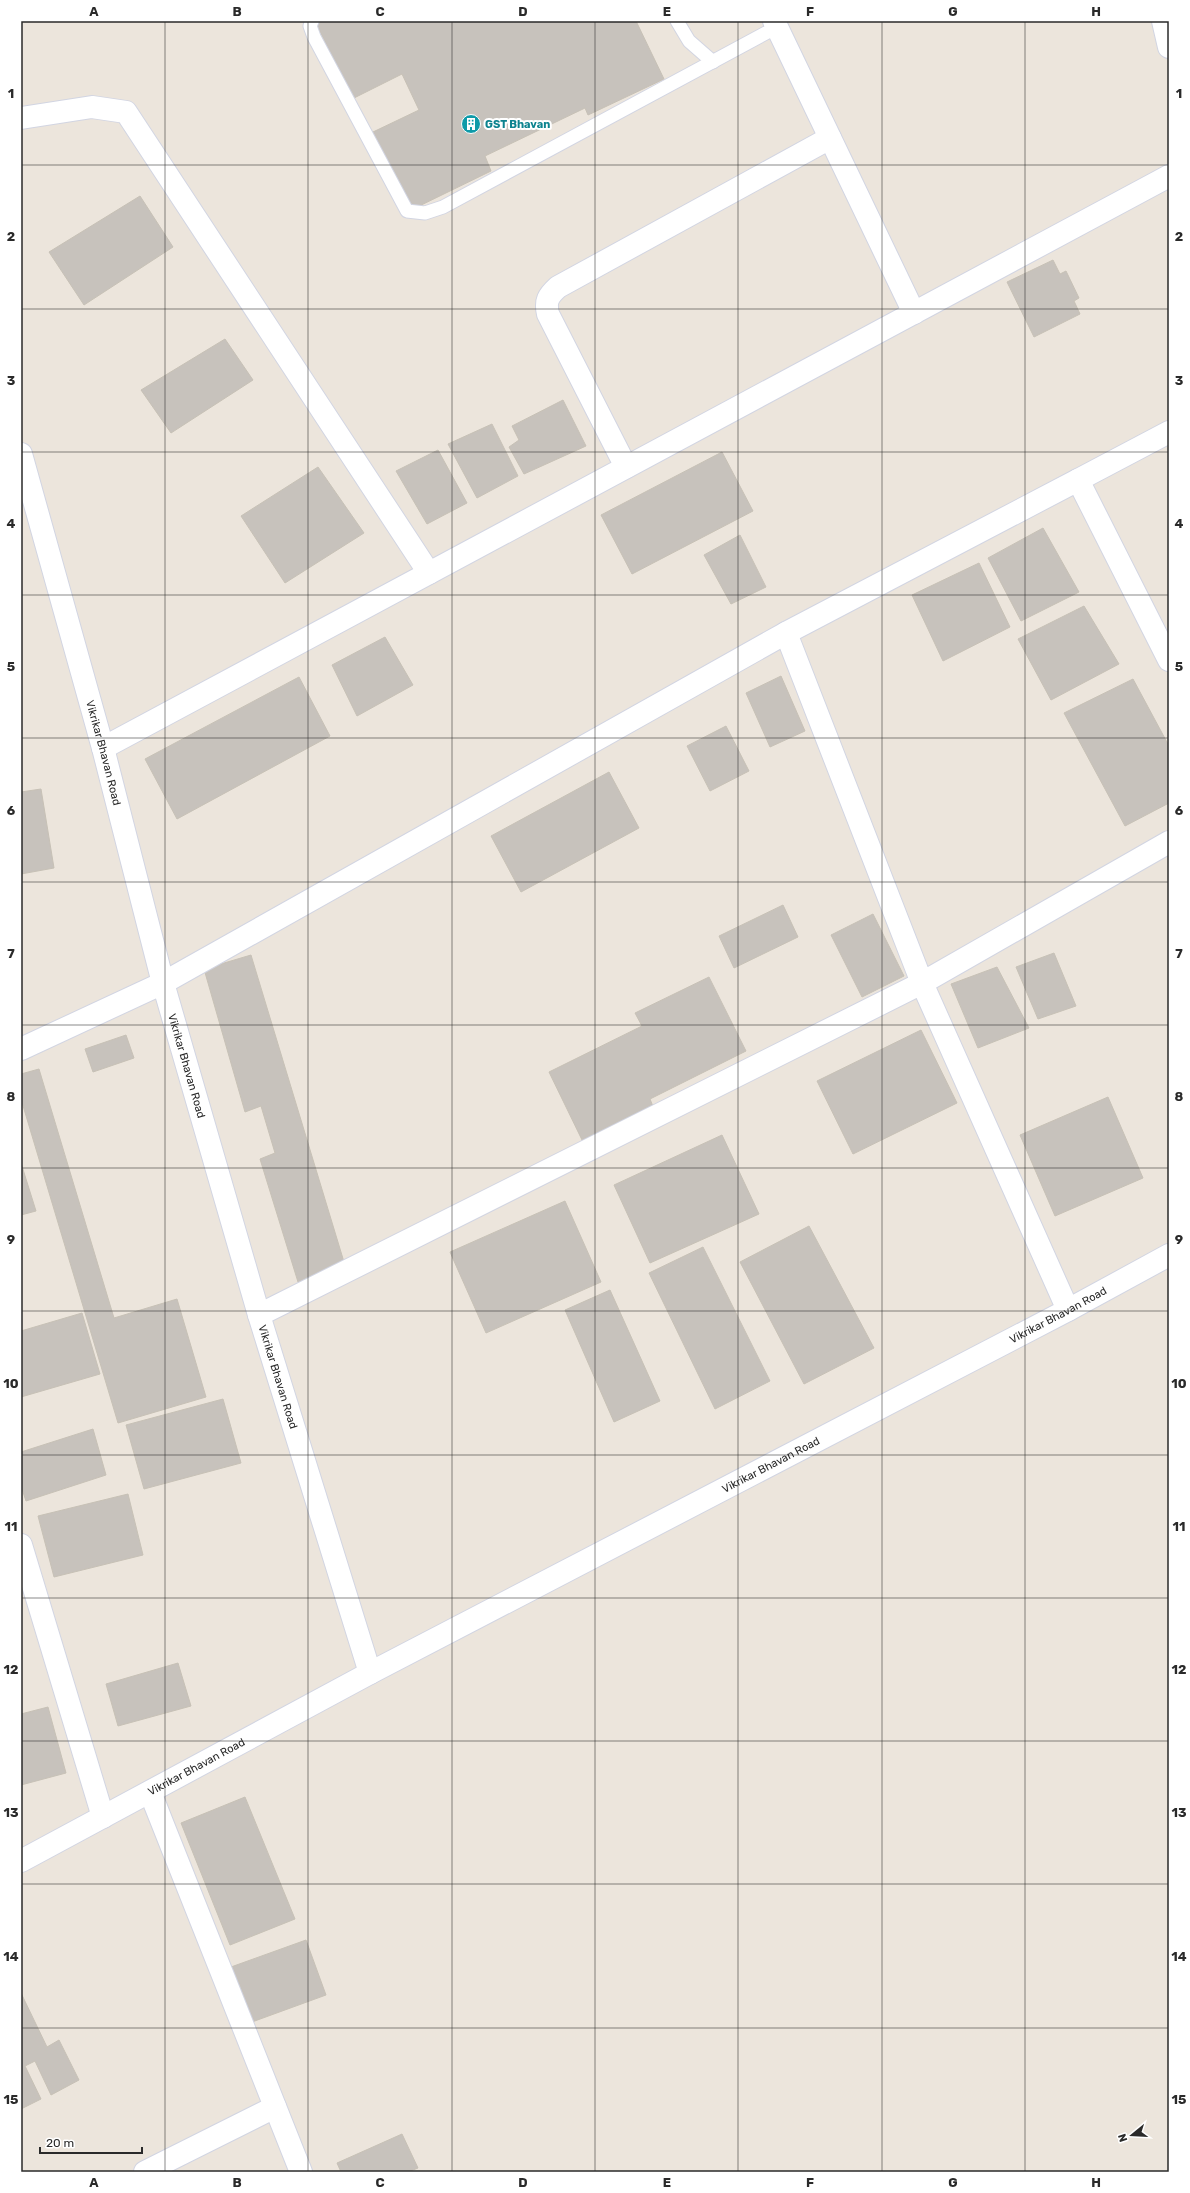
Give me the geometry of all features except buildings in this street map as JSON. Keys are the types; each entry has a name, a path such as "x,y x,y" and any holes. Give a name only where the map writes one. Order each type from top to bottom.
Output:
{"street":[{"path":"1163,21 1169,47"},
{"path":"776,24 914,313"},
{"path":"21,118 92,107 126,112 429,573"},
{"path":"626,467 548,314 546,302 550,294 558,287 830,138"},
{"path":"103,748 1169,176"},
{"path":"21,1049 163,983 786,634 1169,432"},
{"name":"Vikrikar Bhavan Road","path":"21,454 103,748 163,983 259,1315 370,1673"},
{"path":"1078,480 1169,660"},
{"path":"786,634 922,983 1068,1310"},
{"path":"259,1315 922,983 1169,842"},
{"name":"Vikrikar Bhavan Road","path":"21,1861 370,1673 1068,1310 1169,1255"},
{"path":"21,1544 103,1817"},
{"path":"150,1792 301,2172"},
{"path":"145,2172 275,2106"}],"lane":[{"path":"312,21 310,26 314,37 407,211 425,213 443,207 713,62 776,24"},
{"path":"677,21 689,41 713,62"}],"place":[{"name":"GST Bhavan","path":"471,124"}]}
